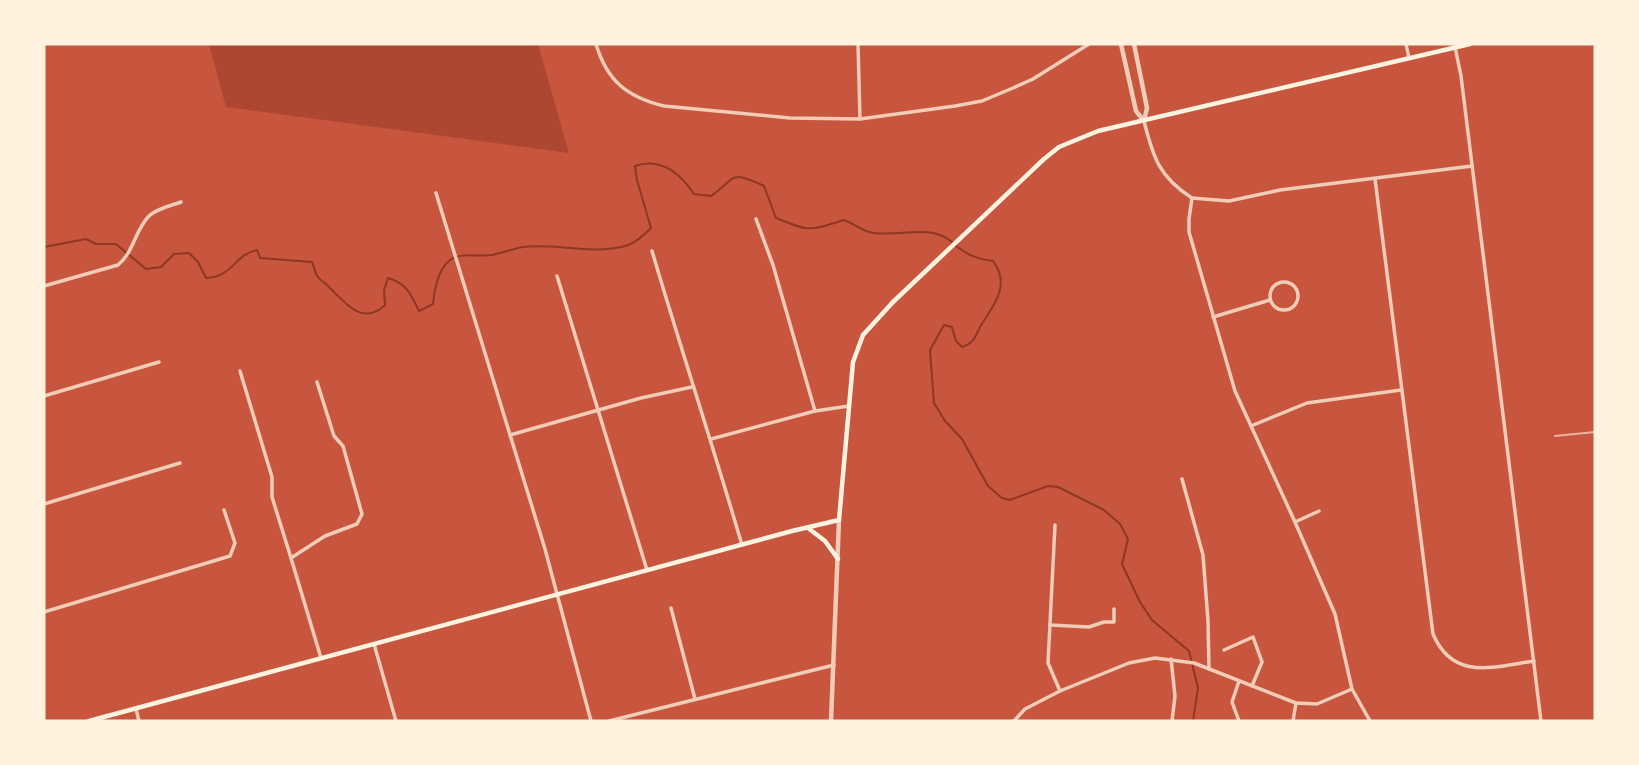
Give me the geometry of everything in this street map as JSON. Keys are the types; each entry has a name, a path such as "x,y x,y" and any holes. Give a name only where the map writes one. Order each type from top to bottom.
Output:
{"main road":[{"path":"89,721 839,520 853,362 863,335 876,318 1059,147 1098,131 1470,44"},
{"path":"807,528 825,541 838,559"}],"street":[{"path":"596,44 609,74 626,91 645,101 664,106 790,118 860,119 982,101 1032,79 1089,44"},
{"path":"858,44 860,119"},
{"path":"1121,44 1136,111 1144,121 1161,171 1192,198 1229,201 1280,190 1472,166"},
{"path":"1134,44 1147,108 1144,121"},
{"path":"1406,44 1409,58"},
{"path":"1455,47 1460,67 1541,721"},
{"path":"1375,179 1430,615 1436,642 1451,659 1470,667 1534,661"},
{"path":"436,193 510,435 591,721"},
{"path":"1192,198 1189,232 1235,391 1335,614 1352,689 1370,721"},
{"path":"44,286 116,266 131,249 149,217 158,210 181,202"},
{"path":"756,219 770,257 815,411"},
{"path":"652,251 742,545"},
{"path":"557,276 647,570"},
{"path":"1283,283 1293,286 1298,295 1296,304 1285,309 1278,309 1270,300 1271,291 1283,283"},
{"path":"1213,317 1270,300"},
{"path":"44,396 159,362"},
{"path":"240,371 273,481 272,497 321,659"},
{"path":"291,558 325,536 352,526 362,518 358,494 343,446 334,436 317,382"},
{"path":"510,435 692,387"},
{"path":"1250,426 1307,402 1401,390"},
{"path":"711,439 815,411 849,406"},
{"path":"44,503 180,463"},
{"path":"1182,479 1203,555 1209,621 1206,668"},
{"path":"44,612 230,556 234,542 224,510"},
{"path":"1295,522 1319,512"},
{"path":"831,721 839,520"},
{"path":"1055,525 1048,663 1060,691"},
{"path":"671,608 695,699"},
{"path":"1050,625 1089,627 1114,622 1114,609"},
{"path":"1224,650 1253,638 1262,662 1252,686"},
{"path":"374,644 396,721"},
{"path":"1014,721 1025,709 1060,691 1129,663 1155,658 1183,660 1296,703 1317,704 1352,689"},
{"path":"1171,659 1175,696 1172,721"},
{"path":"609,721 834,665"},
{"path":"1239,681 1232,702 1239,721"},
{"path":"1293,721 1296,703"},
{"path":"136,709 139,721"}],"shaded area":[{"path":"209,44 538,44 569,153 226,107"}],"waterway":[{"path":"44,247 86,239 96,244 116,244 146,269 161,267 174,254 189,253 198,262 206,278 222,274 244,256 257,250 260,258 312,262 319,278 349,306 362,313 377,311 385,305 384,290 388,278 407,290 419,311 433,304 440,274 454,258 465,255 492,255 536,246 612,248 635,241 651,228 635,166 644,164 661,165 669,169 683,180 694,194 711,196 738,177 752,181 764,186 776,218 803,228 816,228 844,220 869,232 933,233 952,242"},
{"path":"956,246 973,256 993,261 998,269 1001,285 996,300 970,343 962,347 956,341 952,327 944,325 930,350 934,403 945,421 962,439 988,486 1002,498 1010,500 1048,486 1058,487 1104,510 1120,524 1128,539 1122,564 1140,602 1152,620 1189,651 1198,688 1193,721"}],"railway":[{"path":"1555,436 1595,432"}]}
